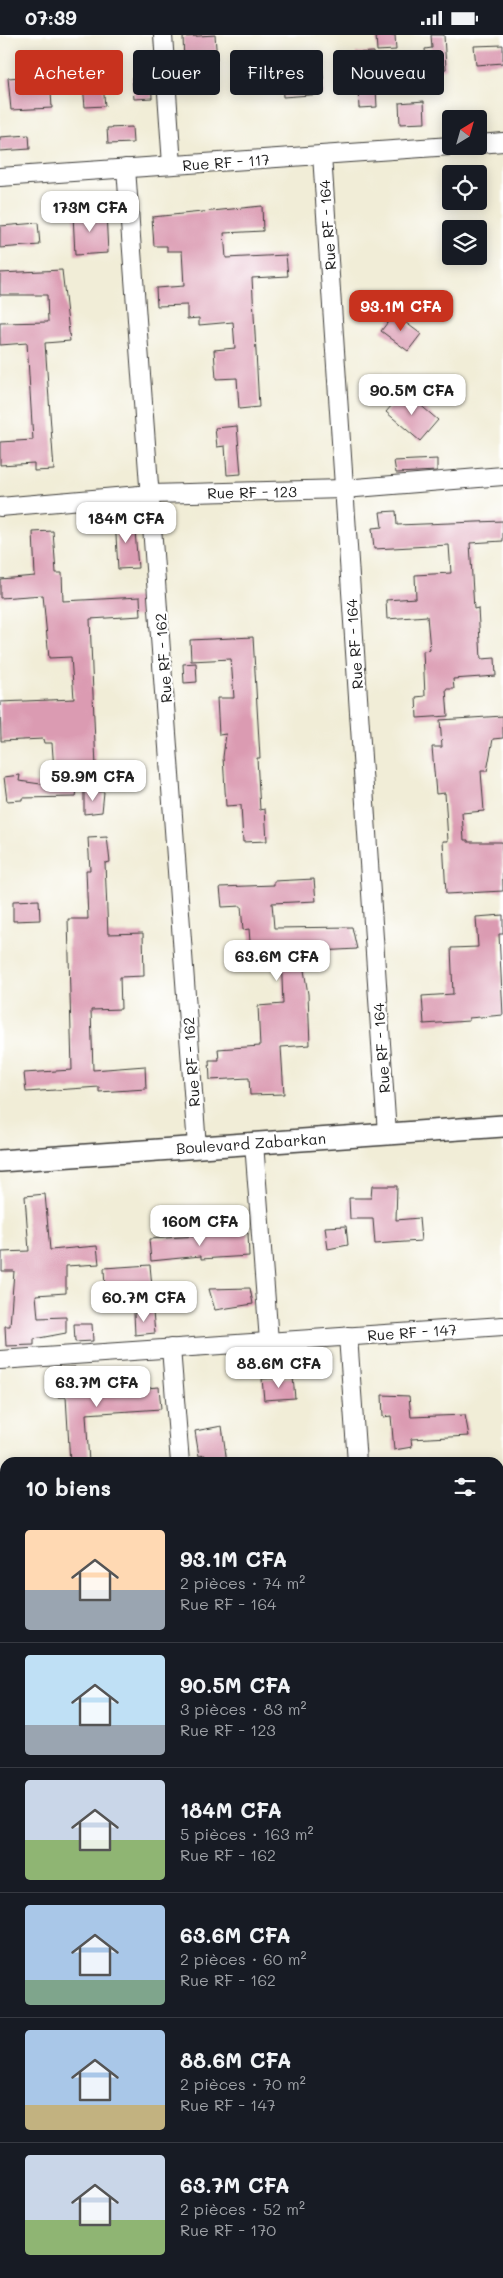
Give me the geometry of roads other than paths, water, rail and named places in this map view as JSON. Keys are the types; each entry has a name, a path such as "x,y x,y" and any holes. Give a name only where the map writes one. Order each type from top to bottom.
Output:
{"street":[{"path":"163,35 172,165"},
{"path":"488,143 503,142"},
{"name":"Rue RF - 117","path":"0,177 442,147"},
{"name":"Rue RF - 164","path":"322,155 387,1134"},
{"name":"Rue RF - 162","path":"126,168 197,1147"},
{"name":"Rue RF - 123","path":"0,507 151,494 344,489 503,476"},
{"name":"Boulevard Zabarkan","path":"0,1161 503,1126"},
{"path":"254,1143 269,1341"},
{"name":"Rue RF - 147","path":"0,1360 503,1326"},
{"path":"348,1336 358,1457"},
{"path":"171,1348 180,1457"}]}
